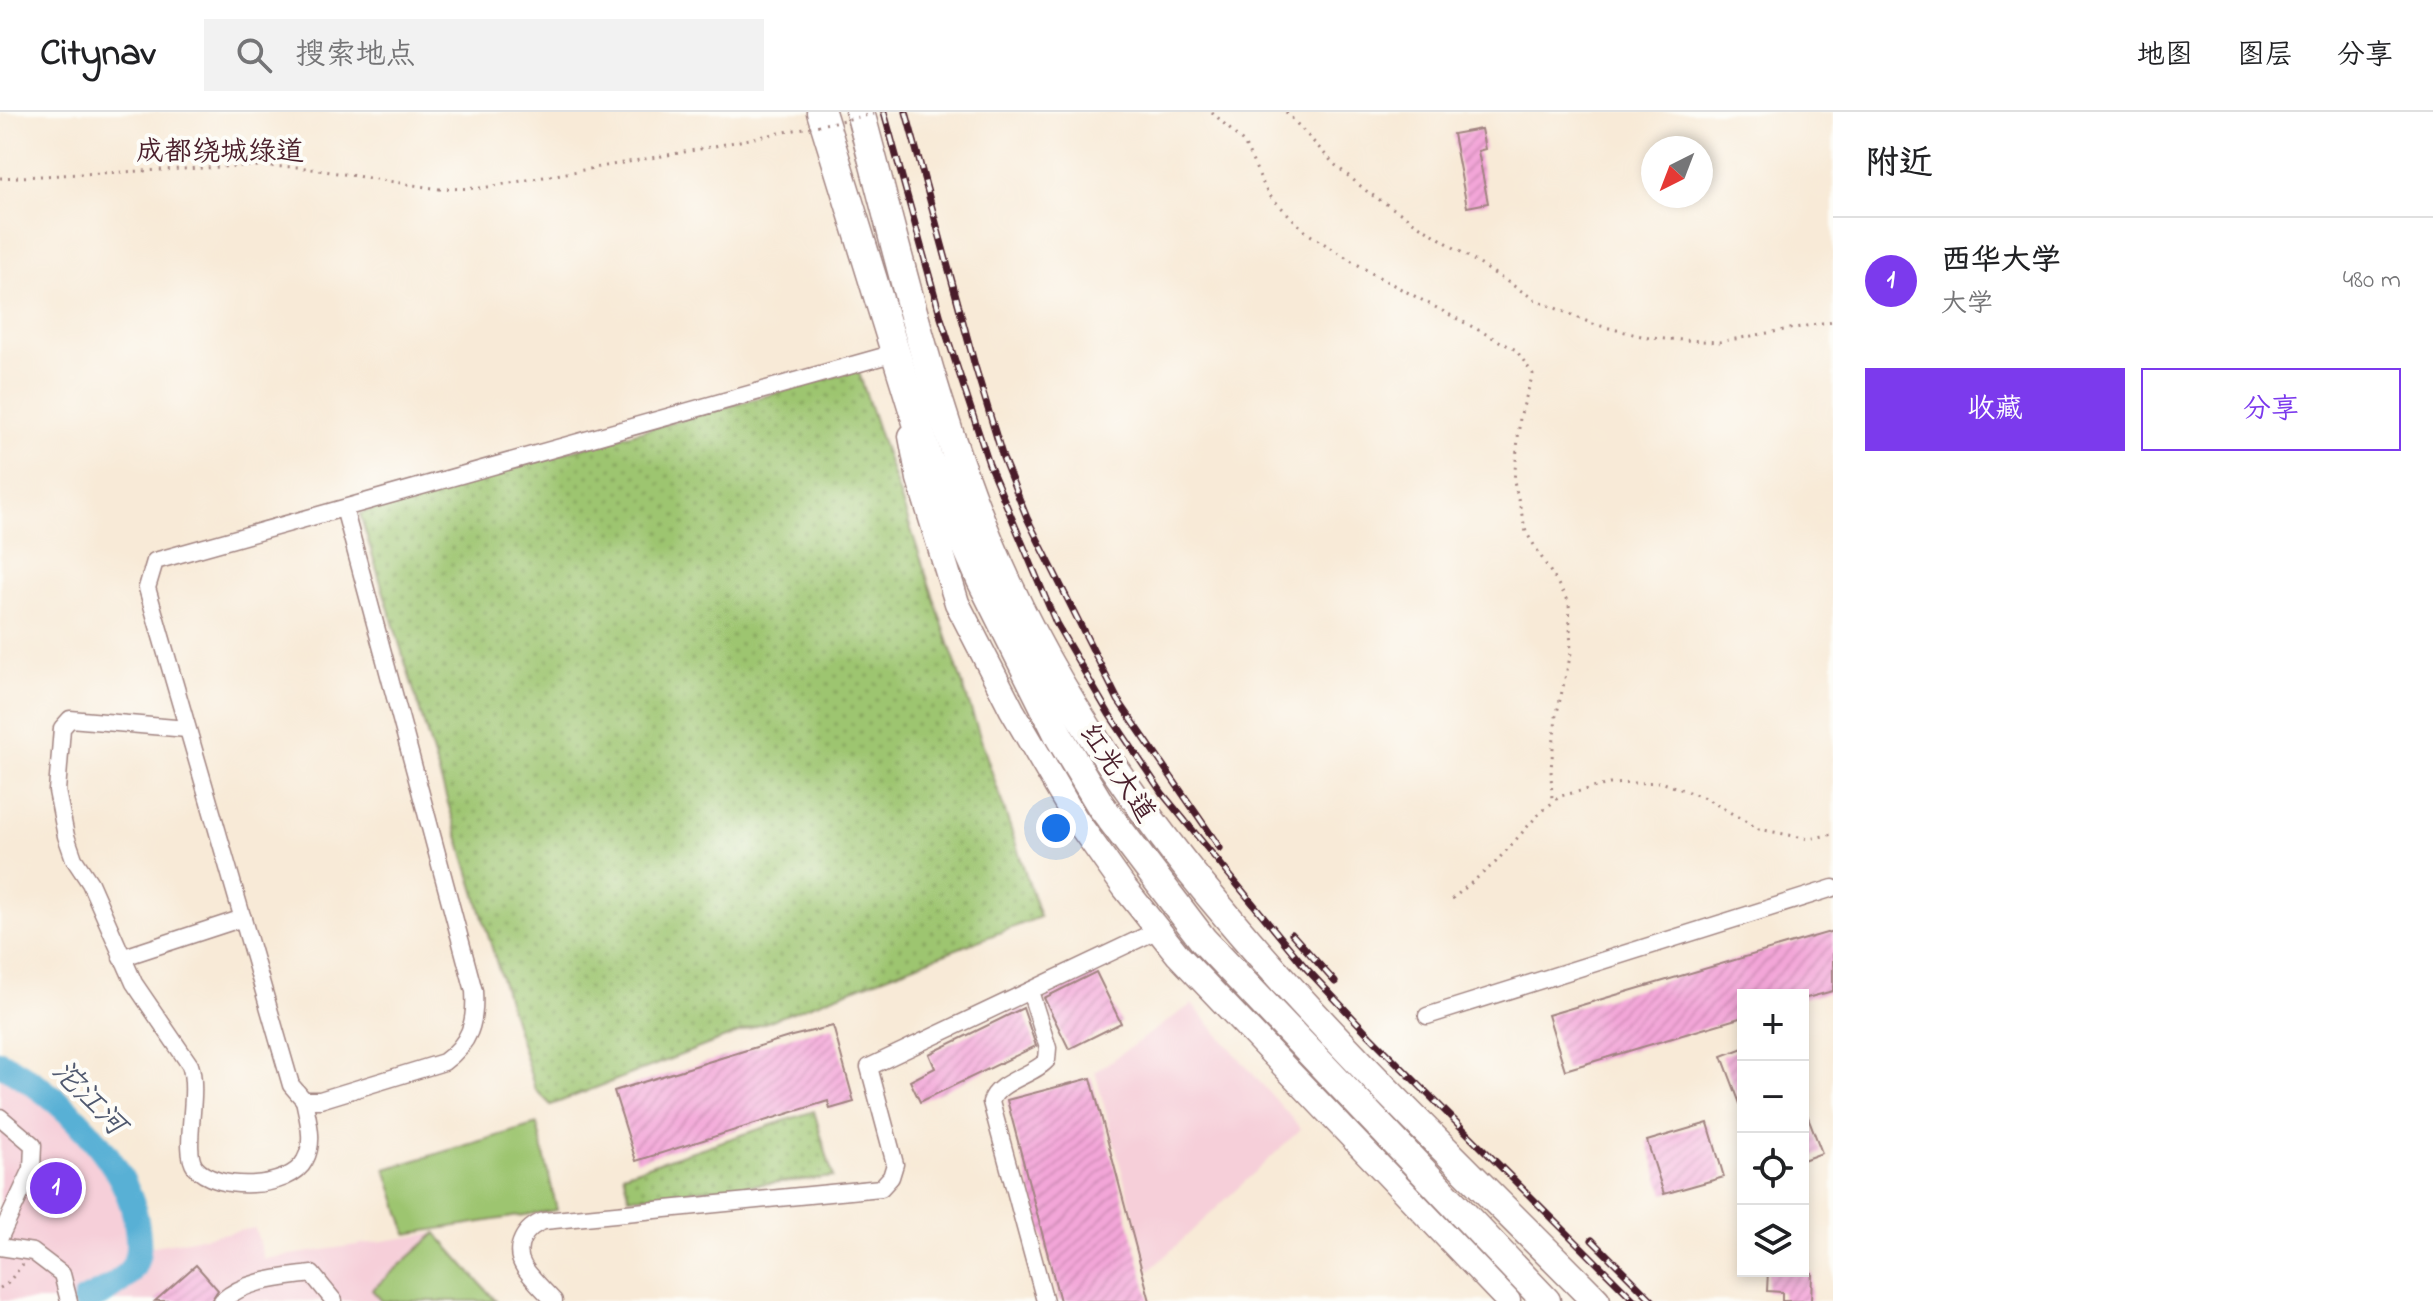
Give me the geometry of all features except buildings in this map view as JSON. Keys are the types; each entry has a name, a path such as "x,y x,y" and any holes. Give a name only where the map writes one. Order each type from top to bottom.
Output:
{"highway":[{"name":"红光大道","path":"821,112 928,458 1031,685 1101,806 1203,940 1546,1301"},
{"name":"红光大道","path":"860,112 950,441 1008,584 1062,685 1147,816 1234,926 1343,1044 1596,1301"}],"main road":[{"path":"898,362 919,479 957,603 1038,758 1075,818 1178,955 1350,1139 1508,1301"}],"street":[{"path":"187,729 70,719 62,728 57,791 59,813 74,859 90,883 121,958 195,1077 190,1151 194,1166 211,1179 255,1184 273,1182 292,1176 304,1163 311,1146 304,1100 291,1085 147,588 155,561 898,362"},
{"path":"304,1100 320,1100 444,1062 469,1037 475,1016 474,991 344,508"},
{"path":"1427,1016 1833,888"},
{"path":"121,958 243,918"},
{"path":"554,1301 522,1264 521,1241 529,1228 538,1223 881,1188 891,1177 895,1164 869,1067 1158,930"},
{"path":"1030,991 1048,1048 1047,1060 1038,1069 996,1092 991,1099 1045,1301"},
{"path":"0,1117 33,1145 32,1169 0,1237"},
{"path":"0,1247 33,1252 62,1274 69,1301"},
{"path":"222,1301 231,1292 260,1282 312,1274 334,1301"}],"path":[{"name":"成都绕城绿道","path":"0,178 243,166 299,167 439,189 482,188 884,112"},
{"path":"1212,112 1244,143 1268,194 1307,233 1373,274 1516,350 1533,374 1520,417 1514,481 1526,532 1569,602 1571,653 1556,717 1551,769 1552,802"},
{"path":"1286,112 1334,164 1369,193 1534,299 1593,324 1649,338 1719,342 1833,321"},
{"path":"1452,899 1495,863 1560,796 1609,784 1661,782 1705,798 1759,829 1809,839 1833,834"},
{"path":"0,1288 7,1284 33,1252"}],"shaded area":[{"path":"1192,1004 1301,1129 1149,1271 1095,1072"},
{"path":"0,1075 23,1088 72,1133 101,1168 121,1207 134,1243 154,1246 255,1228 264,1259 436,1233 496,1301 0,1301"}],"green space":[{"path":"858,370 1040,917 551,1105 535,1089 360,514 396,500"},
{"path":"814,1111 833,1177 629,1197 623,1174"},
{"path":"537,1124 557,1210 407,1234 386,1169"},
{"path":"436,1233 496,1301 382,1301 372,1290"}],"waterway":[{"name":"沱江河","path":"0,1063 45,1092 88,1132 121,1178 131,1203 138,1239 134,1265 116,1284 85,1301"}],"railway":[{"path":"884,112 941,318 989,464 1056,623 1109,714 1162,793 1305,967 1635,1301"},
{"path":"906,112 975,366 1003,458 1027,518 1118,700 1220,848"},
{"path":"1292,934 1335,982"},
{"path":"1592,1240 1653,1301"}],"place":[{"name":"西华大学","path":"56,1188"}]}
